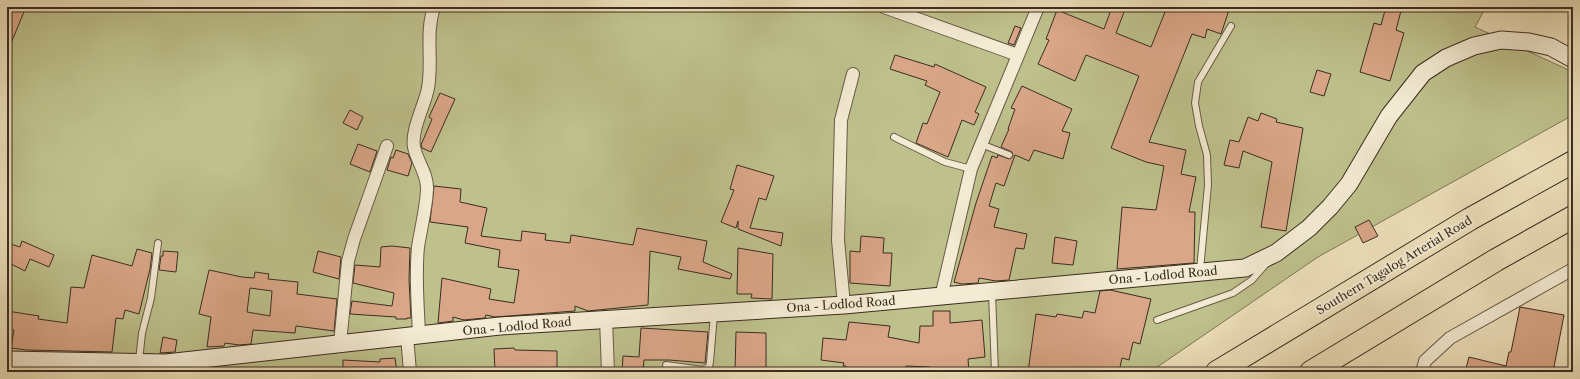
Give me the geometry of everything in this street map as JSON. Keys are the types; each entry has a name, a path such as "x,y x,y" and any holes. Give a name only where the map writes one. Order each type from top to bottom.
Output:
{"highway":[{"name":"Southern Tagalog Arterial Road","path":"1217,372 1470,220 1573,162"},
{"path":"1311,372 1496,260 1573,217"}],"main road":[{"name":"Ona - Lodlod Road","path":"12,364 141,366 166,368 340,344 500,326 844,305 1245,268 1276,253 1308,228 1330,207 1349,184 1389,116 1423,72 1446,58 1474,46 1501,40 1529,42 1551,47 1573,59"}],"street":[{"path":"410,372 418,254 427,189 426,178 414,147 414,138 428,89 430,69 429,29 434,7"},
{"path":"884,7 1018,55"},
{"path":"941,297 971,169 1038,7"},
{"path":"844,305 838,240 841,120 853,74"},
{"path":"340,344 348,261 354,239 386,146"},
{"path":"1422,372 1425,361 1450,338 1573,269"},
{"path":"606,319 608,372"}],"lane":[{"path":"1200,272 1208,186 1207,155 1199,126 1196,103 1198,82 1231,26"},
{"path":"894,137 945,162 971,169"},
{"path":"981,144 1009,155"},
{"path":"141,366 142,333 150,298 158,243"},
{"path":"1157,320 1233,293 1252,280 1276,253"},
{"path":"992,292 995,372"},
{"path":"666,366 703,370 708,367 710,362 714,313"}],"green space":[{"path":"7,7 1486,7 1475,27 1573,72 1573,115 1318,257 1150,372 7,372"}],"building":[{"path":"7,7 26,7 7,53"},
{"path":"1112,7 1126,7 1116,33 1151,47 1167,7 1230,7 1221,34 1207,29 1205,38 1192,34 1149,142 1186,150 1181,174 1196,177 1189,212 1195,212 1194,263 1117,269 1122,207 1156,210 1164,166 1146,162 1111,148 1139,76 1086,55 1075,81 1038,64 1049,40 1046,39 1057,10 1104,29"},
{"path":"1386,7 1402,7 1396,30 1404,33 1390,81 1360,72 1374,23 1381,25"},
{"path":"1015,26 1021,28 1014,45 1008,43"},
{"path":"895,55 934,67 935,64 986,87 975,112 979,114 974,125 962,120 948,157 916,143 923,123 927,124 940,92 925,85 927,81 890,69"},
{"path":"1317,70 1331,74 1324,96 1310,92"},
{"path":"1022,86 1072,109 1062,131 1070,133 1063,159 1034,150 1029,161 1015,155 1004,186 996,183 989,206 999,209 994,227 1027,234 1024,249 1016,248 1009,280 996,281 979,278 978,283 962,284 954,282 976,203 992,156 997,158 998,155 1009,159 1013,156 1012,152 1001,147 1009,129 1015,109 1011,108"},
{"path":"440,93 455,99 431,152 422,148 421,145 432,119 429,117"},
{"path":"350,110 363,117 357,130 343,123"},
{"path":"1261,113 1277,119 1276,122 1303,128 1286,231 1261,227 1272,162 1243,151 1239,168 1224,165 1230,140 1239,142 1248,117 1258,121"},
{"path":"358,144 377,151 370,172 350,164"},
{"path":"396,150 408,154 412,163 408,176 387,170 391,157 393,158"},
{"path":"737,165 774,176 766,200 759,198 750,228 783,233 781,246 738,229 738,221 736,228 721,222 734,190 730,189"},
{"path":"434,186 461,189 460,202 487,208 481,236 521,241 522,231 546,234 545,240 570,243 571,235 633,245 637,228 707,241 703,262 732,274 730,279 678,269 681,257 650,251 648,305 588,311 575,306 575,311 495,317 486,315 485,318 464,320 453,317 453,321 438,323 442,278 491,289 489,299 514,303 519,270 498,267 500,250 465,243 468,227 430,222"},
{"path":"1369,220 1378,236 1363,243 1355,227"},
{"path":"861,236 884,238 883,253 892,253 890,286 850,283 850,251 860,252"},
{"path":"1055,237 1077,241 1073,265 1052,263"},
{"path":"22,241 54,255 49,267 30,259 25,271 7,262 7,243 20,247"},
{"path":"392,246 410,248 409,280 411,318 396,319 396,317 350,314 352,301 392,306 394,293 353,283 355,265 380,267 381,247"},
{"path":"738,248 773,254 772,299 751,298 752,294 737,294"},
{"path":"137,249 152,253 150,269 139,314 125,310 123,319 116,318 112,352 27,350 11,348 14,330 7,329 7,311 39,316 38,319 67,323 71,287 84,288 92,255 132,266"},
{"path":"163,251 178,252 176,272 159,270"},
{"path":"318,251 341,257 339,279 313,272"},
{"path":"209,270 254,278 255,272 269,274 268,279 298,282 297,294 337,299 334,331 296,326 295,333 253,330 251,344 239,345 225,343 224,346 207,347 211,317 199,314","holes":["250,288 272,291 270,316 247,312"]},
{"path":"1110,290 1151,299 1140,344 1133,342 1129,360 1122,358 1119,372 1028,372 1036,314 1056,317 1057,314 1082,318 1084,311 1095,313 1100,291"},
{"path":"1520,307 1564,315 1553,372 1465,372 1469,357 1506,366 1509,352 1511,352"},
{"path":"933,311 950,311 950,323 982,320 985,357 968,359 969,372 929,372 930,367 906,366 905,372 845,372 846,366 843,366 844,363 821,360 823,338 846,340 849,322 890,326 888,337 919,343 920,326 933,326"},
{"path":"641,328 708,332 705,363 669,360 644,360 643,372 622,372 623,356 639,357"},
{"path":"736,332 766,333 766,372 735,372"},
{"path":"163,337 177,340 175,352 160,353"},
{"path":"514,348 515,350 557,351 557,372 495,372 494,349"},
{"path":"395,358 397,372 343,372 343,360 380,362 380,359"}]}
